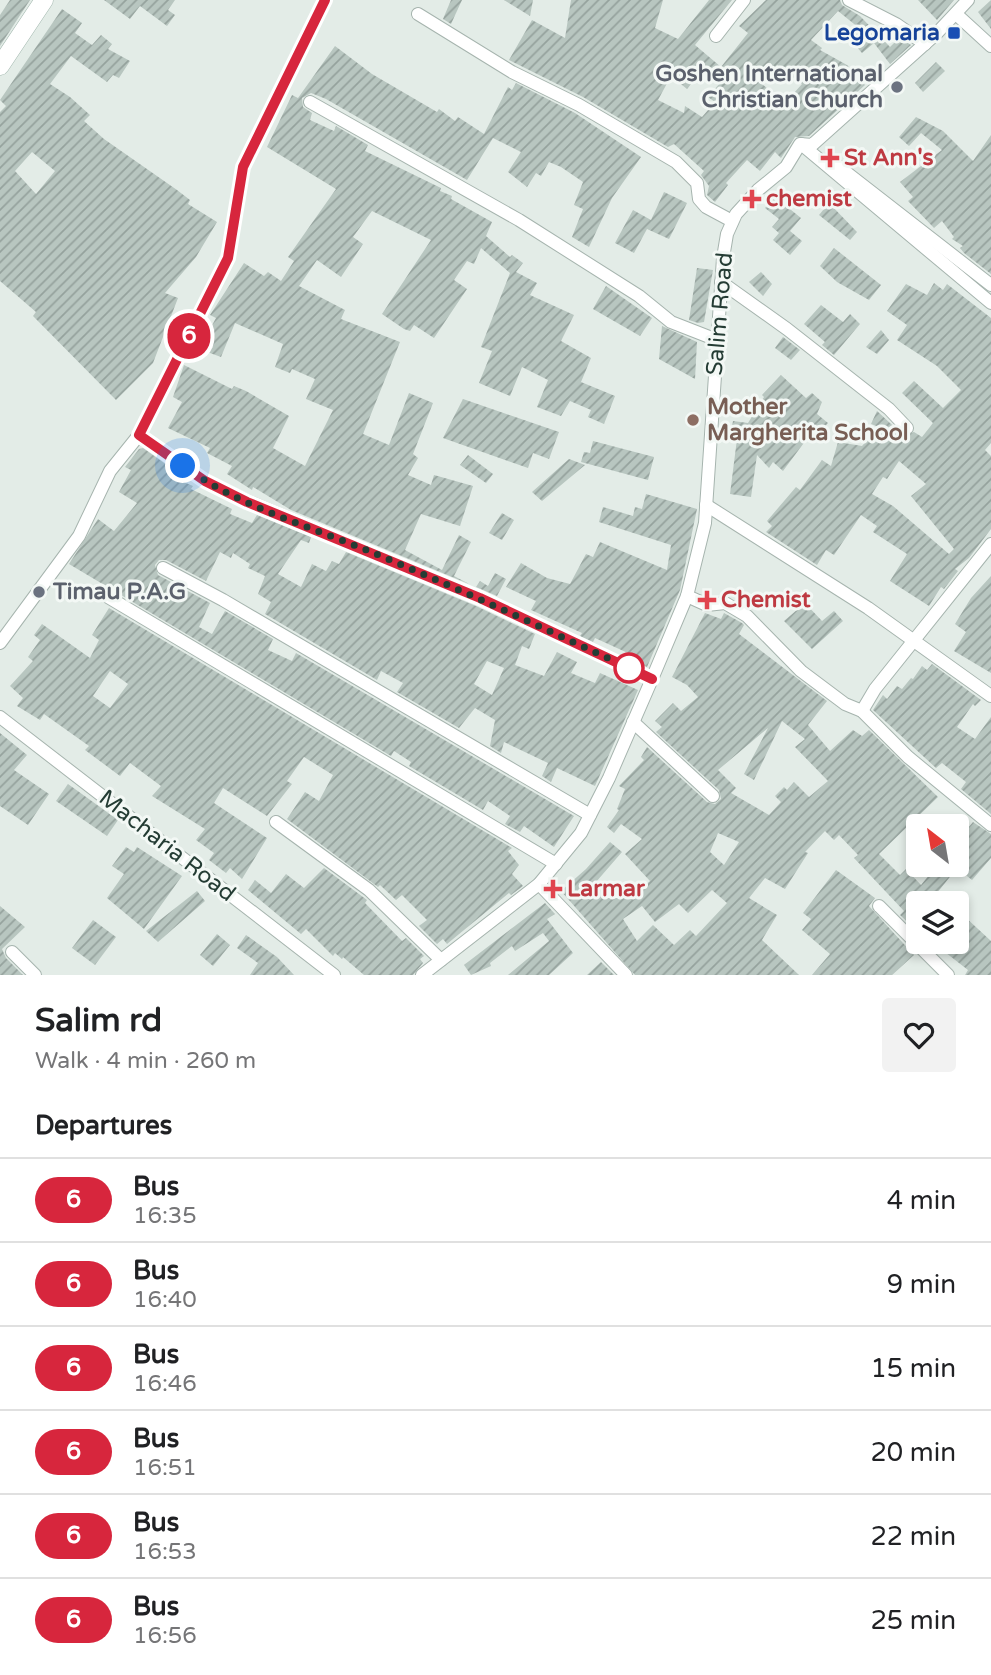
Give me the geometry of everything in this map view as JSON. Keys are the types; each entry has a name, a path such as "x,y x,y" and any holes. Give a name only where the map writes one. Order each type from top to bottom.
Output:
{"street":[{"path":"0,66 44,0"},
{"path":"0,643 79,536 110,471 139,435 228,258 243,167 325,0"},
{"path":"716,36 744,0"},
{"path":"849,0 896,24 925,44"},
{"name":"Salim Road","path":"422,975 539,884 581,833 633,722 687,596 698,560 706,505 721,282 727,234 732,221 747,200 786,167 806,145 925,44 968,0"},
{"path":"418,14 512,72 579,106 676,162 697,183 699,199 705,207 732,221"},
{"path":"956,14 991,46"},
{"path":"310,102 519,220 639,296 671,322 717,340"},
{"path":"806,145 991,285"},
{"path":"806,145 991,303"},
{"path":"721,282 787,329 889,409 907,428"},
{"path":"139,435 205,481 247,502 480,598 652,679"},
{"path":"706,505 868,608 991,696"},
{"path":"862,711 875,689 991,544"},
{"path":"163,568 223,600 590,816"},
{"path":"687,596 707,605 720,603 734,607 757,624 775,648 801,671 845,704 862,711 908,757 991,825"},
{"path":"108,597 556,864"},
{"name":"Macharia Road","path":"0,717 334,975"},
{"path":"633,722 713,796"},
{"path":"276,822 369,890 441,960"},
{"path":"539,884 626,975"},
{"path":"879,906 948,975"},
{"path":"12,952 35,975"}],"building":[{"path":"10,0 30,0 0,46 0,15"},
{"path":"104,0 175,0 168,10 175,15 167,26 140,6 130,19"},
{"path":"451,0 462,0 451,24 443,19"},
{"path":"504,0 533,0 530,16"},
{"path":"571,0 663,0 655,28 678,39 709,0 732,0 695,45 721,67 748,33 739,26 766,0 840,0 842,5 860,16 890,47 900,37 911,45 890,64 874,43 862,53 848,37 859,28 838,11 811,40 822,48 820,50 847,65 865,85 809,136 795,137 781,158 775,152 760,171 747,160 726,183 728,185 715,202 707,195 709,186 701,175 704,171 674,144 668,147 583,97 509,60 532,20 565,38","holes":["777,65 802,84 785,103 762,84","703,69 720,83 708,97 715,102 702,117 685,106 684,113 658,100 671,76 687,89"]},
{"path":"918,0 954,0 937,20"},
{"path":"991,0 991,29 978,12"},
{"path":"62,9 82,23 75,33 92,45 101,35 112,44 108,49 130,61 119,78 113,75 107,82 71,56 50,84 90,115 84,121 104,139 190,200 188,204 217,222 196,257 165,293 178,298 153,363 116,400 33,316 36,312 0,281 0,112 6,106 0,100","holes":["32,152 55,171 36,194 15,171"]},
{"path":"335,46 372,74 437,112 439,109 455,121 458,117 484,134 508,87 512,90 516,83 575,113 641,157 612,198 589,247 572,237 583,209 574,205 583,182 561,167 549,162 541,176 536,173 527,187 508,172 521,152 493,138 467,180 326,99 311,93 302,98 303,107 312,113 310,120 334,131 336,126 368,145 365,151 441,188 440,191 452,196 451,199 492,222 486,236 510,257 512,255 523,263 516,272 537,283 530,295 574,315 561,341 591,358 581,382 615,396 604,424 588,417 591,410 570,401 561,416 537,407 548,380 522,367 510,396 479,383 492,351 481,347 510,273 481,248 474,264 467,261 454,280 467,289 434,338 414,325 410,331 404,329 382,314 431,240 372,211 353,237 363,244 341,277 317,260 299,286 345,310 341,319 400,342 363,434 389,445 409,393 433,403 413,454 418,458 408,475 431,485 434,475 473,486 460,526 421,514 405,550 442,570 459,535 471,542 454,576 469,584 291,510 253,487 252,490 227,474 232,466 207,453 210,448 168,428 182,402 173,397 184,365 232,389 234,386 246,391 289,416 273,448 305,466 333,410 306,399 315,379 292,369 290,373 275,367 283,344 235,323 221,357 199,349 216,318 210,315 244,263 264,276 268,272 281,281 294,261 288,257 336,189 267,147 292,95 298,98"},
{"path":"936,62 945,71 923,92 915,83"},
{"path":"916,117 943,131 973,161 991,135 991,274 964,253 960,248 963,246 952,239 954,237 942,221 934,228 908,201 913,197 900,182 942,150 921,133 909,146 899,137"},
{"path":"664,192 687,203 669,239 647,229 634,253 615,243 633,210 651,220"},
{"path":"775,197 801,218 790,231 802,241 790,255 773,240 779,233 772,227 779,219 765,208"},
{"path":"829,203 857,232 850,240 819,215"},
{"path":"834,248 881,285 869,300 837,282 820,266"},
{"path":"697,268 713,270 704,322 698,323 689,320"},
{"path":"761,272 772,284 763,296 749,282"},
{"path":"934,283 943,290 947,284 991,318 991,443 985,450 991,456 991,529 969,558 955,569 958,571 944,589 941,587 929,606 890,581 907,554 873,532 877,526 861,515 834,555 826,550 817,565 766,532 772,526 767,521 796,487 800,490 822,460 831,466 838,442 862,446 879,427 871,424 877,411 904,436 914,432 922,437 933,423 902,393 914,381 943,408 961,390 937,366 897,340 907,325 887,311 906,284 927,295","holes":["899,461 926,484 911,496 954,549 949,554 893,506 872,494 883,477 887,479"]},
{"path":"606,286 652,318 640,336 593,309"},
{"path":"821,305 843,322 850,314 860,324 834,355 822,345 825,342 804,324"},
{"path":"662,326 697,342 695,379 659,359"},
{"path":"881,330 889,340 877,354 866,347"},
{"path":"783,337 800,350 791,360 775,348"},
{"path":"781,375 806,398 812,393 822,402 817,414 828,423 813,440 809,436 783,471 773,462 769,468 757,455 751,497 730,494 737,439 730,438 733,421 748,423 764,397 762,395"},
{"path":"463,399 559,432 549,459 533,453 528,468 443,438"},
{"path":"593,441 654,457 648,480 581,462 584,452 590,453"},
{"path":"143,448 181,475 179,480 193,486 191,489 232,509 230,514 252,523 257,515 311,537 309,543 301,540 278,574 301,587 312,564 326,571 332,561 339,564 346,552 476,606 535,634 529,649 522,646 515,665 544,676 557,652 577,662 571,673 595,683 600,673 638,690 595,786 557,768 551,782 542,776 548,763 504,742 501,753 490,746 495,720 475,708 459,728 397,692 403,683 381,671 377,680 265,614 271,602 258,594 265,576 248,568 250,564 233,553 231,558 220,552 206,581 166,560 159,560 155,565 158,575 210,603 199,627 212,634 225,611 273,639 268,650 292,661 296,653 574,816 554,847 524,826 520,832 505,824 510,816 488,801 483,810 409,766 411,762 394,751 391,756 69,564 98,519 114,531 137,503 119,492 131,470 125,467 139,449","holes":["487,661 504,668 492,695 474,684"]},
{"path":"468,455 493,474 486,483 460,465"},
{"path":"569,459 585,465 542,501 532,492"},
{"path":"646,494 697,509 680,590 647,667 639,663 641,659 595,638 593,642 580,636 582,633 531,610 536,601 506,587 521,563 547,578 570,584 586,554 593,557 600,542 667,570 671,545 599,522 603,507 633,516 635,507 642,509"},
{"path":"502,513 514,520 502,540 489,533"},
{"path":"495,573 506,579 497,596 476,587 480,581 488,586"},
{"path":"991,576 991,673 954,651 966,632 955,624 971,598"},
{"path":"805,603 822,621 834,611 843,621 812,649 784,621"},
{"path":"109,608 512,848 508,851 519,865 512,874 523,886 511,895 509,893 447,944 443,939 437,944 419,926 427,920 402,895 396,900 380,885 378,887 287,819 305,792 319,801 333,775 304,757 287,781 292,784 267,816 223,788 214,803 267,838 242,879 230,868 226,873 209,860 214,853 196,840 205,829 152,796 161,786 130,763 120,776 85,750 89,746 44,714 40,720 17,706 23,698 10,686 33,661 28,657 40,640 34,635 42,624 90,658 99,640 92,635","holes":["110,671 128,684 110,708 93,696"]},
{"path":"705,613 721,619 724,613 742,623 744,625 739,634 827,701 808,725 830,751 853,730 862,736 869,730 938,797 920,814 906,814 906,828 879,854 900,875 906,869 906,877 914,877 921,885 927,877 950,877 939,891 906,891 906,921 900,915 904,911 854,858 858,855 839,835 834,840 825,831 805,852 808,853 785,889 765,878 749,898 777,915 762,940 799,975 635,975 561,891 586,869 610,842 622,852 596,882 607,894 622,884 631,897 650,881 625,854 642,839 621,824 614,833 607,827 619,810 617,809 625,789 619,786 644,760 641,757 647,747 707,802 715,804 721,799 719,790 656,732 662,727 655,721 673,703 681,711 698,697 687,685 672,677","holes":["782,721 805,739 795,747 828,781 809,797 794,782 787,790 784,787 775,796 781,802 769,815 731,793 736,788 718,770 768,728 744,774 754,780","718,833 739,842 724,865 710,852","712,890 727,903 696,936 690,930 674,945 653,925 637,941 623,919 642,906 655,922 679,904 688,913"]},
{"path":"932,664 981,700 975,706 973,704 957,727 975,739 991,717 991,814 961,789 966,782 942,763 936,768 873,710 883,695 887,699 897,686 902,689 913,679 922,666 927,670"},
{"path":"0,733 27,755 14,770 49,794 28,825 0,806"},
{"path":"68,784 118,820 107,836 56,801"},
{"path":"973,822 991,834 991,858 972,880 968,877 970,826"},
{"path":"126,847 134,852 137,847 182,876 144,929 107,898 124,874 112,866"},
{"path":"324,868 367,900 365,903 402,941 406,938 424,956 420,959 423,963 413,975 364,975 343,957 342,959 335,953 333,956 306,929 301,934 248,890 255,880 271,893 286,874 304,888"},
{"path":"836,870 875,898 869,906 906,946 906,954 914,955 892,975 812,975 830,954 802,930 811,919 803,913"},
{"path":"197,891 205,901 158,942 146,931"},
{"path":"545,903 555,914 547,919 573,953 549,975 508,975 549,941 543,933 515,951 512,946 490,963 491,966 471,975 464,965"},
{"path":"0,906 25,927 2,949 6,958 23,975 0,975"},
{"path":"93,920 116,937 95,965 72,948"},
{"path":"969,921 991,941 991,975 965,975 968,970 947,954 969,954"},
{"path":"217,934 230,945 213,966 200,955"},
{"path":"246,935 277,957 294,975 250,975 258,963 237,948"},
{"path":"601,962 614,975 587,975"}],"bus line":[{"name":"6","path":"325,0 243,167 228,258 139,435 205,481 247,502 480,598 652,679"}],"place":[{"name":"Legomaria","path":"954,33"},
{"name":"Goshen International Christian Church","path":"897,87"},
{"name":"St Ann's","path":"830,158"},
{"name":"chemist","path":"752,199"},
{"name":"Mother Margherita School","path":"693,420"},
{"name":"Timau P.A.G","path":"39,592"},
{"name":"Chemist","path":"707,600"},
{"name":"Larmar","path":"553,889"}],"route":[{"path":"183,466 205,481 247,502 480,598 629,668"}]}
